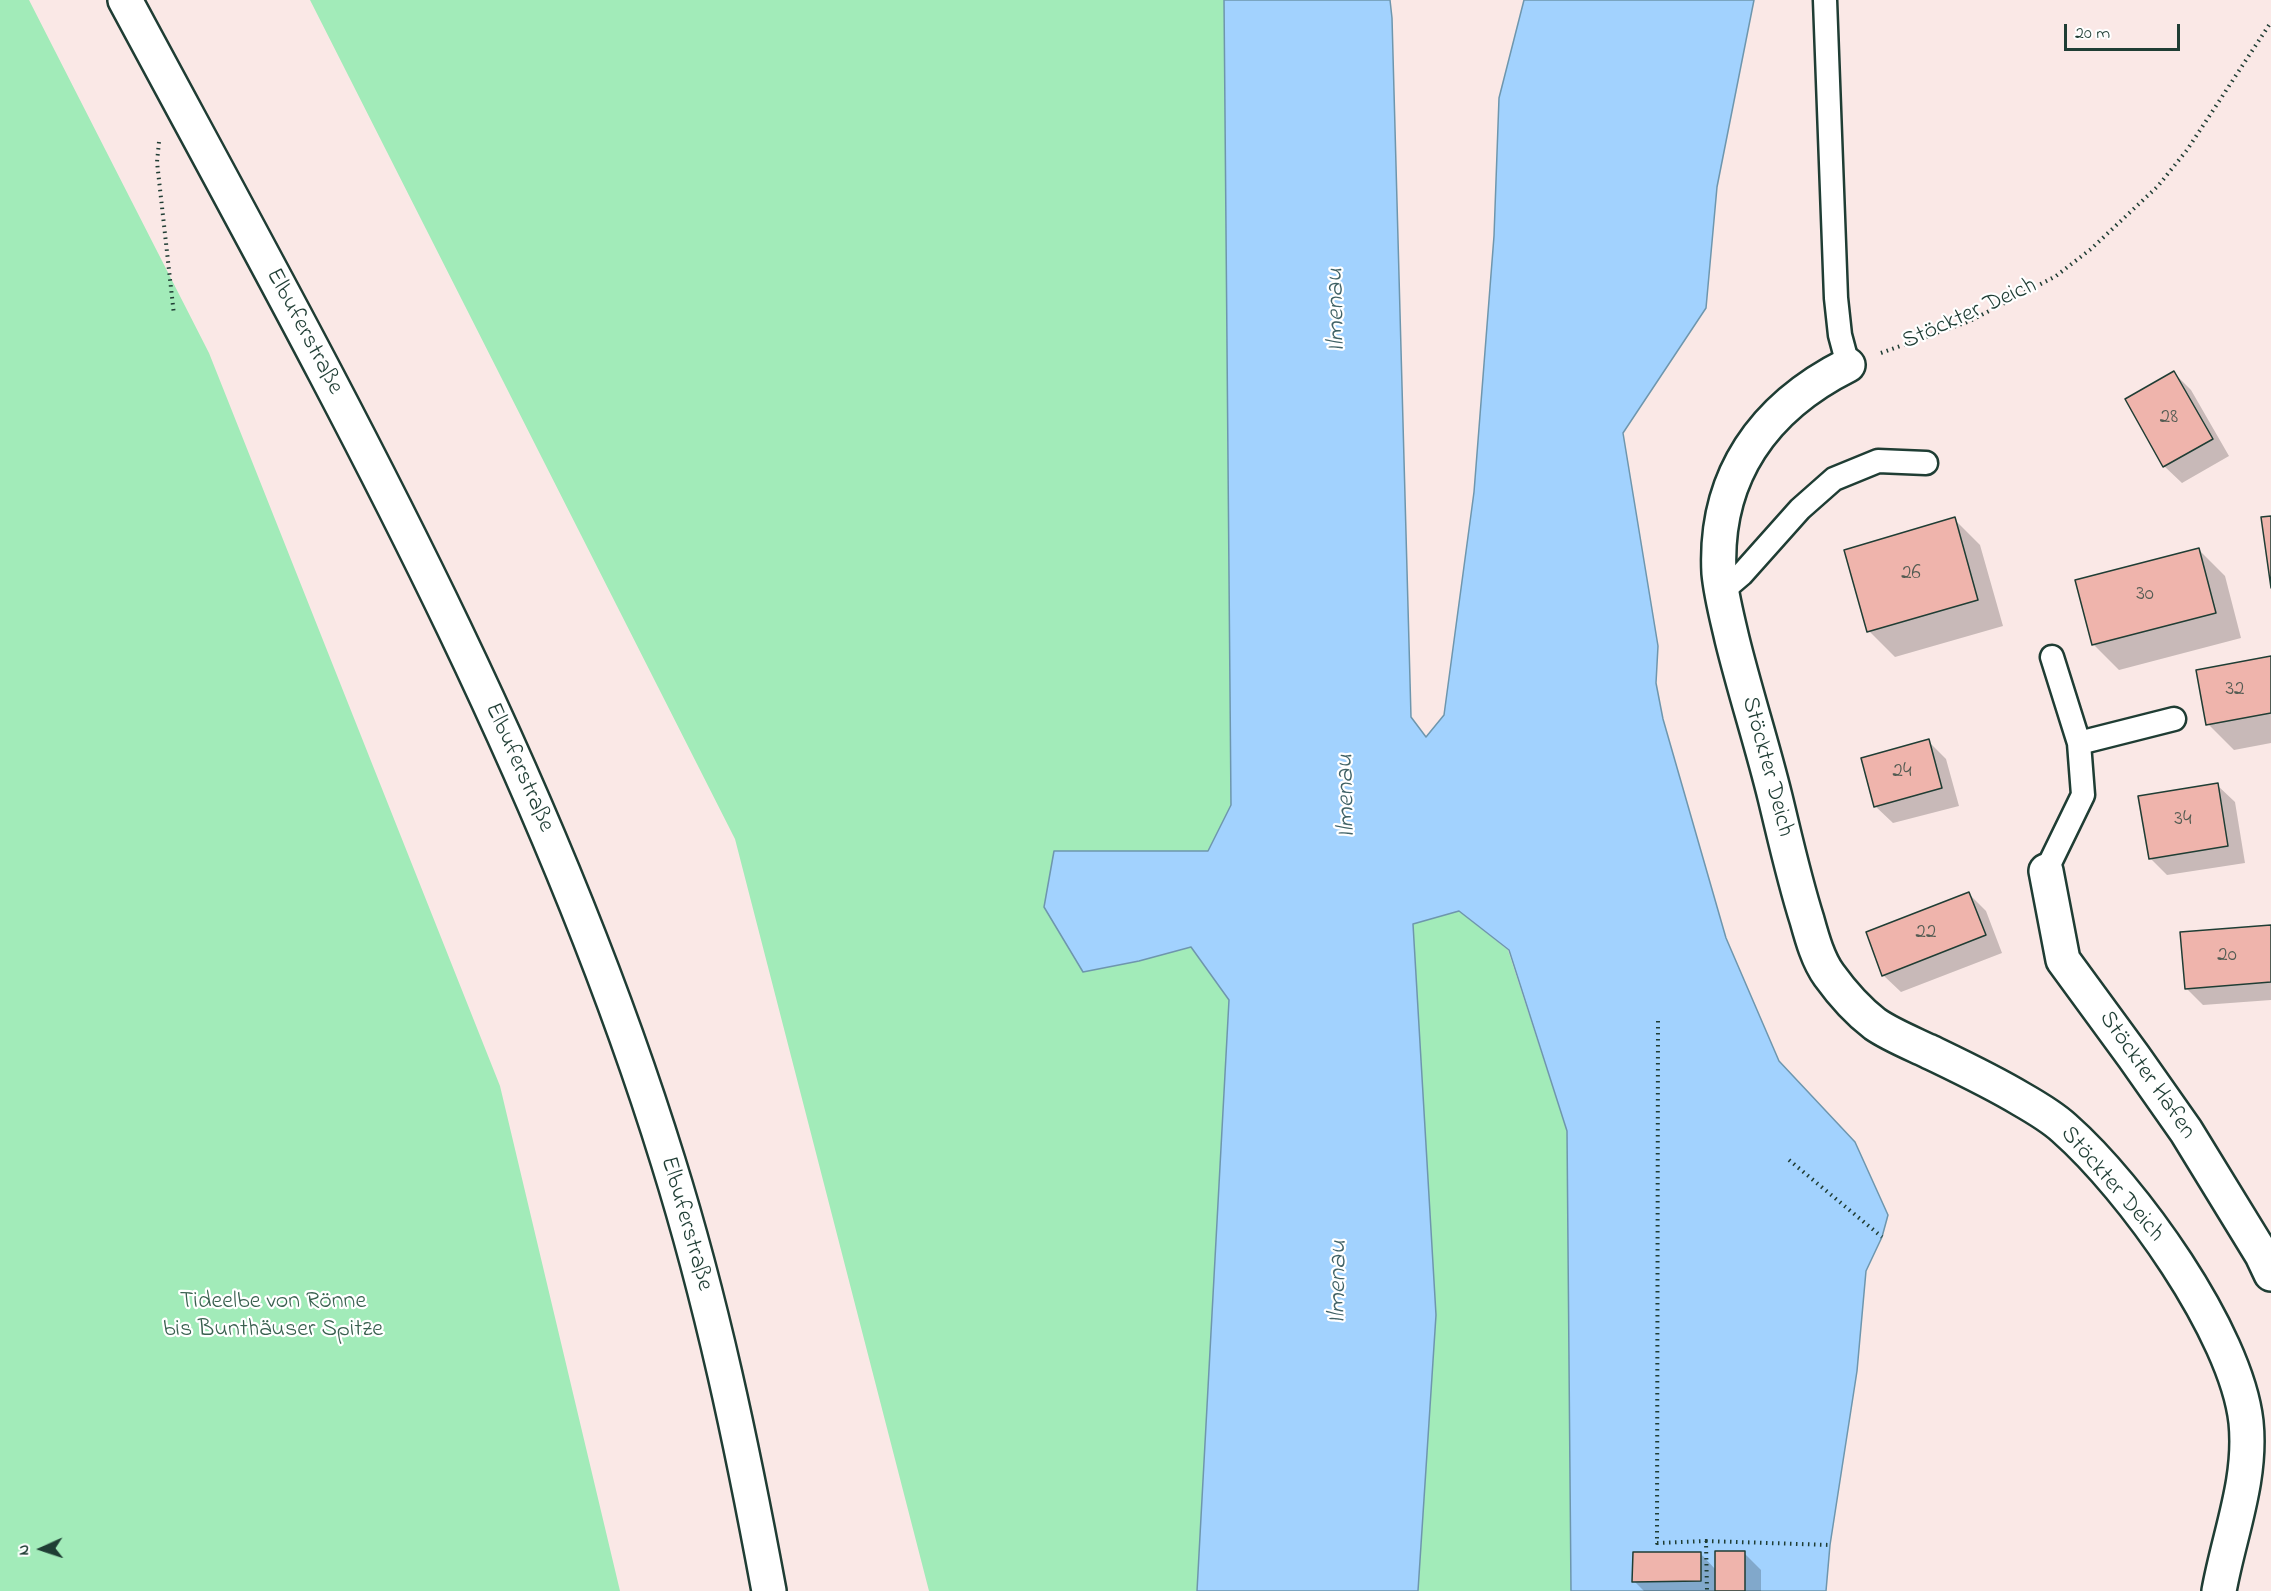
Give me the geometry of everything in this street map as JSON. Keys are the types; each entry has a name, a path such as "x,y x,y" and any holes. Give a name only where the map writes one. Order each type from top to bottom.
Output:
{"street":[{"name":"Elbuferstraße","path":"125,0 297,320 398,515 466,652 557,856 633,1057 692,1240 734,1407 769,1591"},
{"name":"Stöckter Deich","path":"1848,365 1821,378 1798,396 1771,419 1750,446 1730,488 1720,535 1719,574 1722,591 1740,671 1774,794 1793,876 1811,935 1826,971 1848,998 1876,1024 2021,1099 2062,1126 2100,1164 2174,1259 2221,1346 2237,1387 2246,1419 2246,1469 2219,1591"},
{"name":"Stöckter Hafen","path":"2046,871 2063,960 2186,1131 2262,1255 2271,1274"}],"lane":[{"path":"1825,0 1836,298 1840,335 1848,365"},
{"path":"1722,591 1742,574 1800,509 1834,478 1878,461 1926,463"},
{"path":"2046,871 2083,795 2079,743 2052,657"},
{"path":"2079,743 2174,719"}],"path":[{"name":"Stöckter Deich","path":"1848,365 1970,321 2056,276 2091,249 2158,186 2187,150 2271,21"},
{"path":"159,141 157,162 174,315"},
{"path":"1658,1021 1657,1543 1706,1541 1830,1545"},
{"path":"1789,1160 1882,1237"},
{"path":"1706,1541 1707,1591"}],"green space":[{"name":"Tideelbe von Rönne bis Bunthäuser Spitze","path":"0,0 29,0 209,353 500,1086 620,1591 0,1591"},
{"path":"310,0 1224,0 1231,805 1208,851 1054,851 1139,961 1191,947 1229,1000 1197,1591 929,1591 735,839"},
{"path":"1459,911 1508,950 1567,1131 1571,1591 1418,1591 1436,1315 1413,924"}],"water":[{"name":"Ilmenau","path":"1224,0 1390,0 1411,717 1426,737 1444,715 1474,492 1494,236 1499,98 1524,0 1754,0 1717,187 1706,308 1623,433 1658,646 1656,683 1663,719 1726,938 1779,1061 1855,1142 1888,1215 1882,1237 1866,1271 1857,1371 1830,1545 1826,1591 1571,1591 1567,1131 1509,950 1459,911 1413,924 1436,1315 1418,1591 1197,1591 1229,1000 1191,947 1139,961 1083,972 1044,907 1054,851 1208,851 1231,805"}],"building":[{"path":"2174,371 2213,439 2163,467 2125,399"},
{"path":"2271,516 2271,588 2261,517"},
{"path":"1955,517 1978,600 1867,632 1844,550"},
{"path":"2199,548 2216,613 2092,645 2075,580"},
{"path":"2271,656 2271,713 2206,725 2196,670"},
{"path":"1929,739 1942,788 1874,807 1861,758"},
{"path":"2218,783 2228,846 2149,859 2138,796"},
{"path":"1969,892 1986,935 1882,976 1866,932"},
{"path":"2271,925 2271,982 2185,989 2180,932"},
{"path":"1715,1551 1745,1551 1745,1591 1715,1591"},
{"path":"1633,1552 1701,1552 1701,1581 1632,1582"}]}
